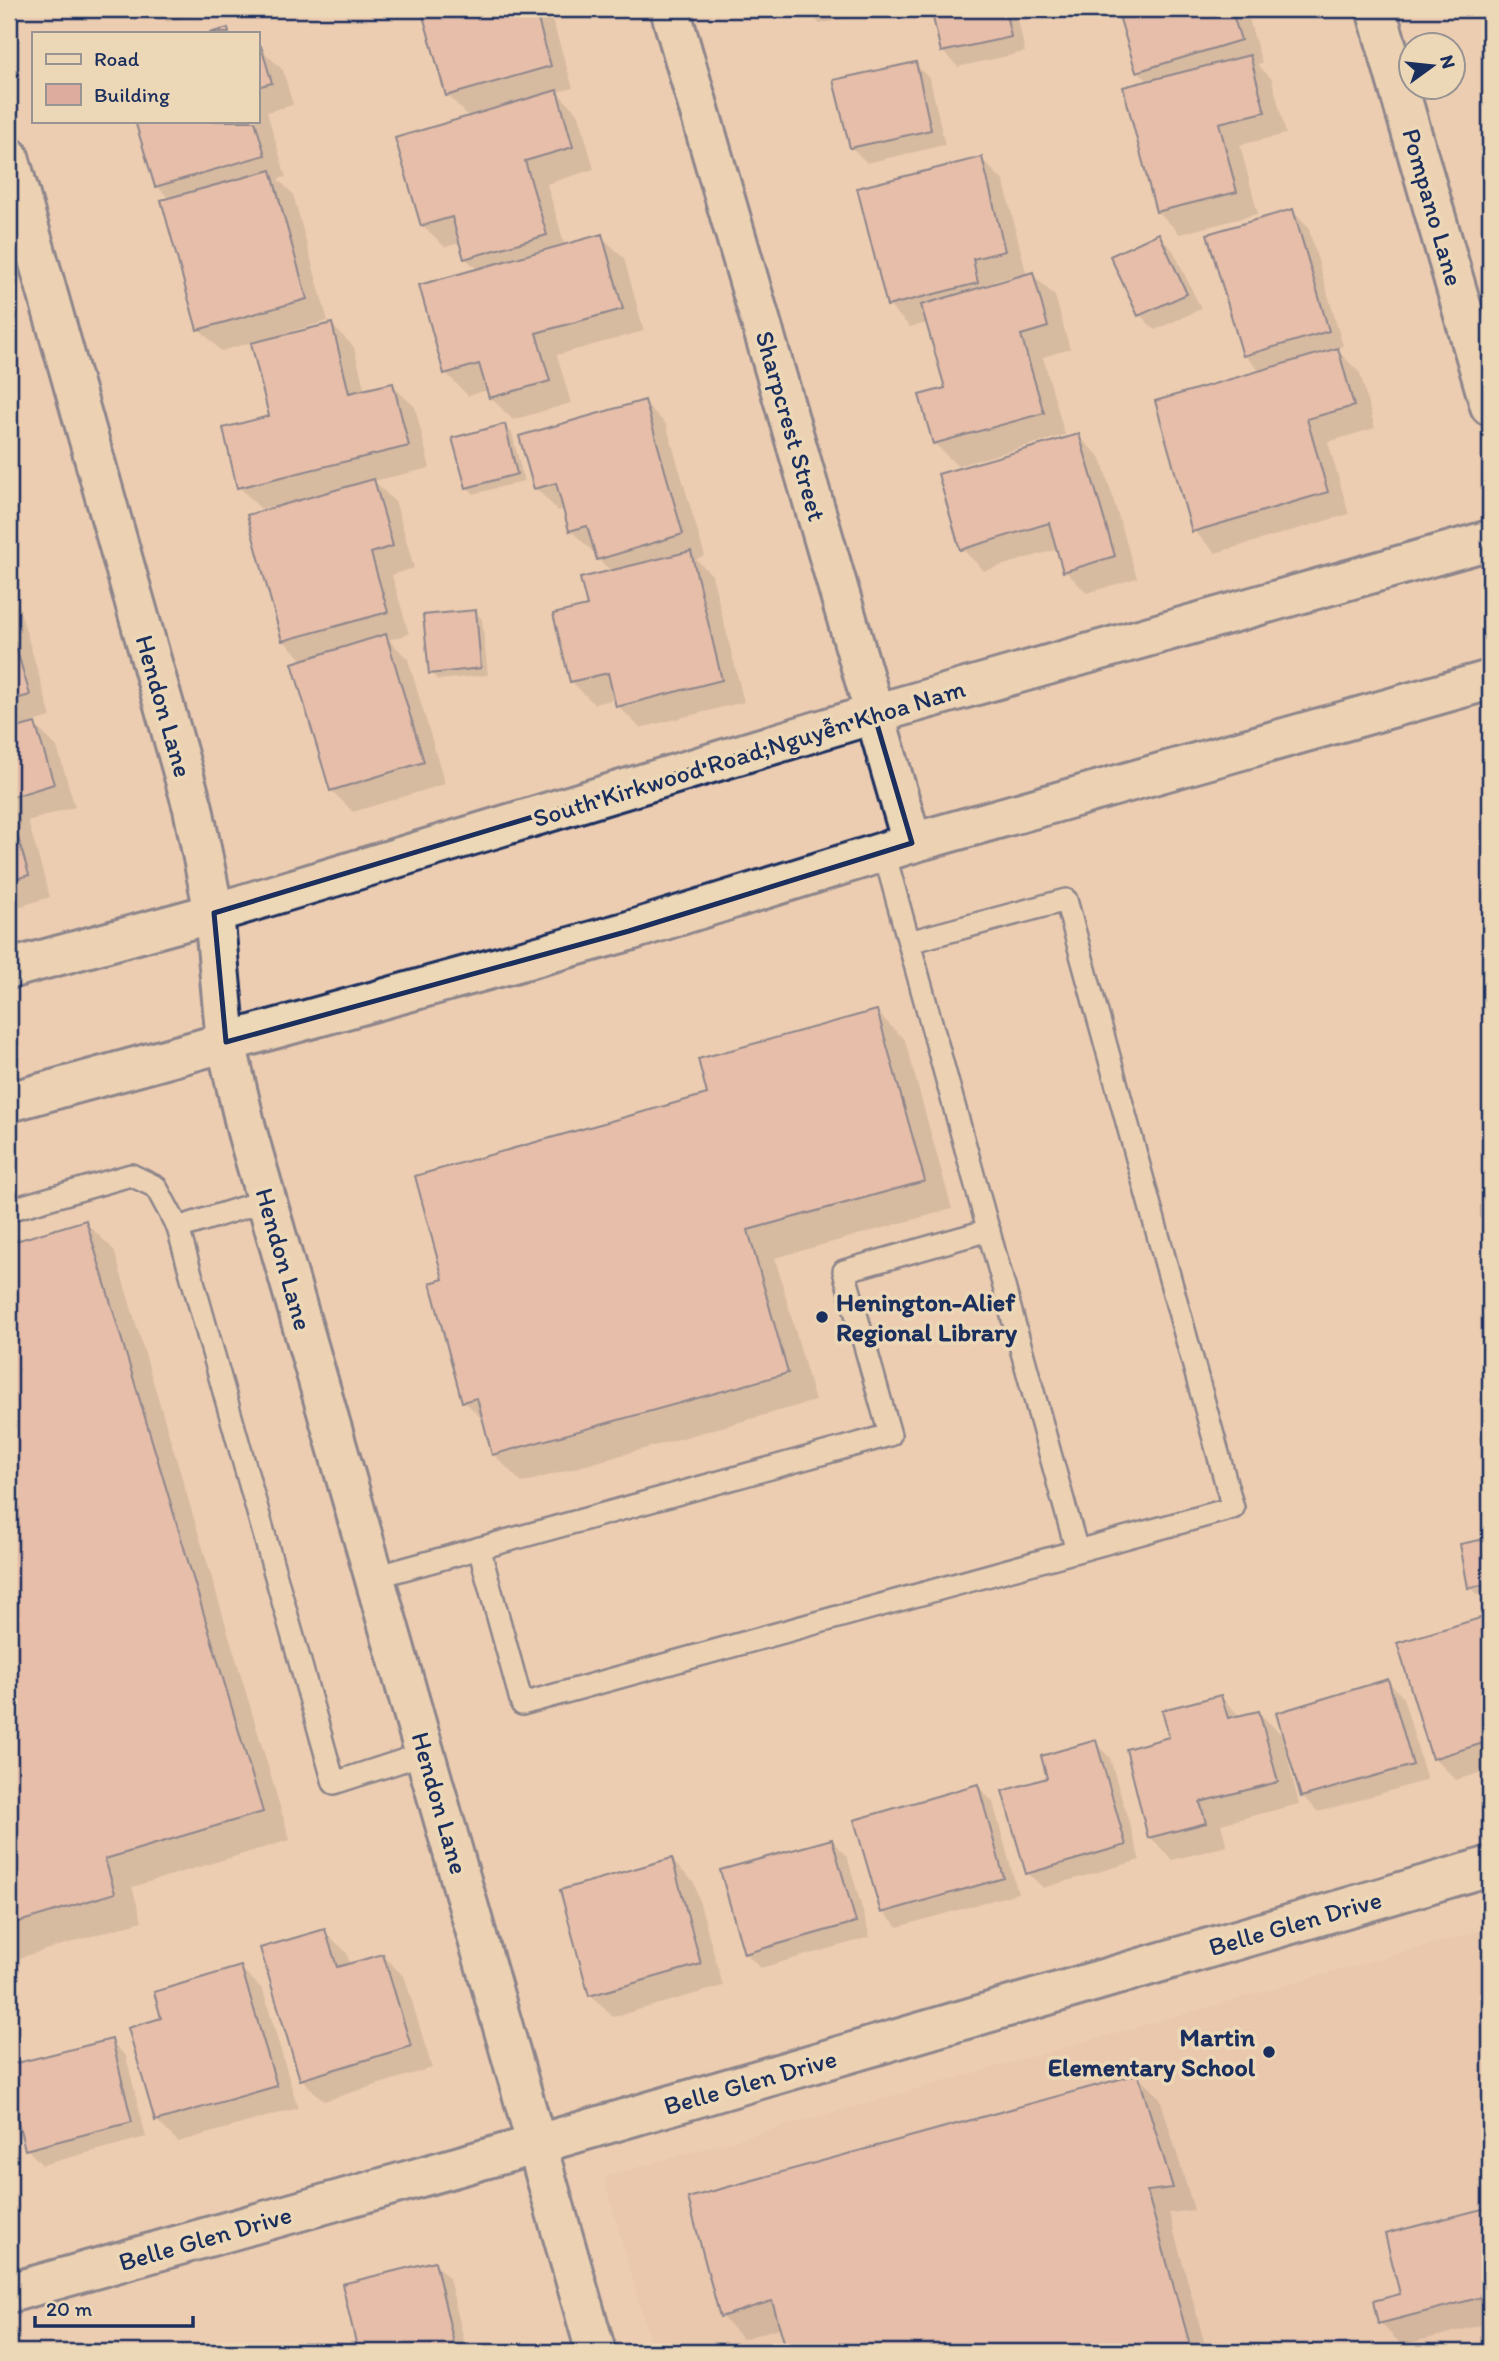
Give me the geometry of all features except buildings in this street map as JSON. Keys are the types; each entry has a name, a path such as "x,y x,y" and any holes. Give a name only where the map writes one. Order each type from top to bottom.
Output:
{"street":[{"name":"Sharpcrest Street","path":"670,9 874,714 898,847"},
{"name":"Pompano Lane","path":"1376,9 1490,406"},
{"name":"Hendon Lane","path":"9,157 193,808 214,913 226,1042 267,1200 596,2352"},
{"name":"South Kirkwood Road;Nguyễn Khoa Nam","path":"9,969 214,913 874,714 1490,540"},
{"path":"9,1102 629,931 898,847 1490,680"},
{"name":"Belle Glen Drive","path":"9,2293 538,2144 1490,1866"}],"lane":[{"path":"898,847 909,942 1077,1551"},
{"path":"479,1548 522,1704 1233,1508 1066,900 909,942"},
{"path":"9,1210 131,1175 156,1187 178,1228 334,1783 426,1752"},
{"path":"178,1228 267,1200"},
{"path":"375,1577 890,1434 844,1271 989,1230"}],"highlighted area":[{"path":"874,714 912,843 629,931 226,1042 214,913"}],"shaded area":[{"name":"Martin Elementary School","path":"1490,1928 1490,2352 653,2352 604,2177"}],"place":[{"name":"Henington-Alief Regional Library","path":"822,1317"},
{"name":"Martin Elementary School","path":"1269,2052"}]}
